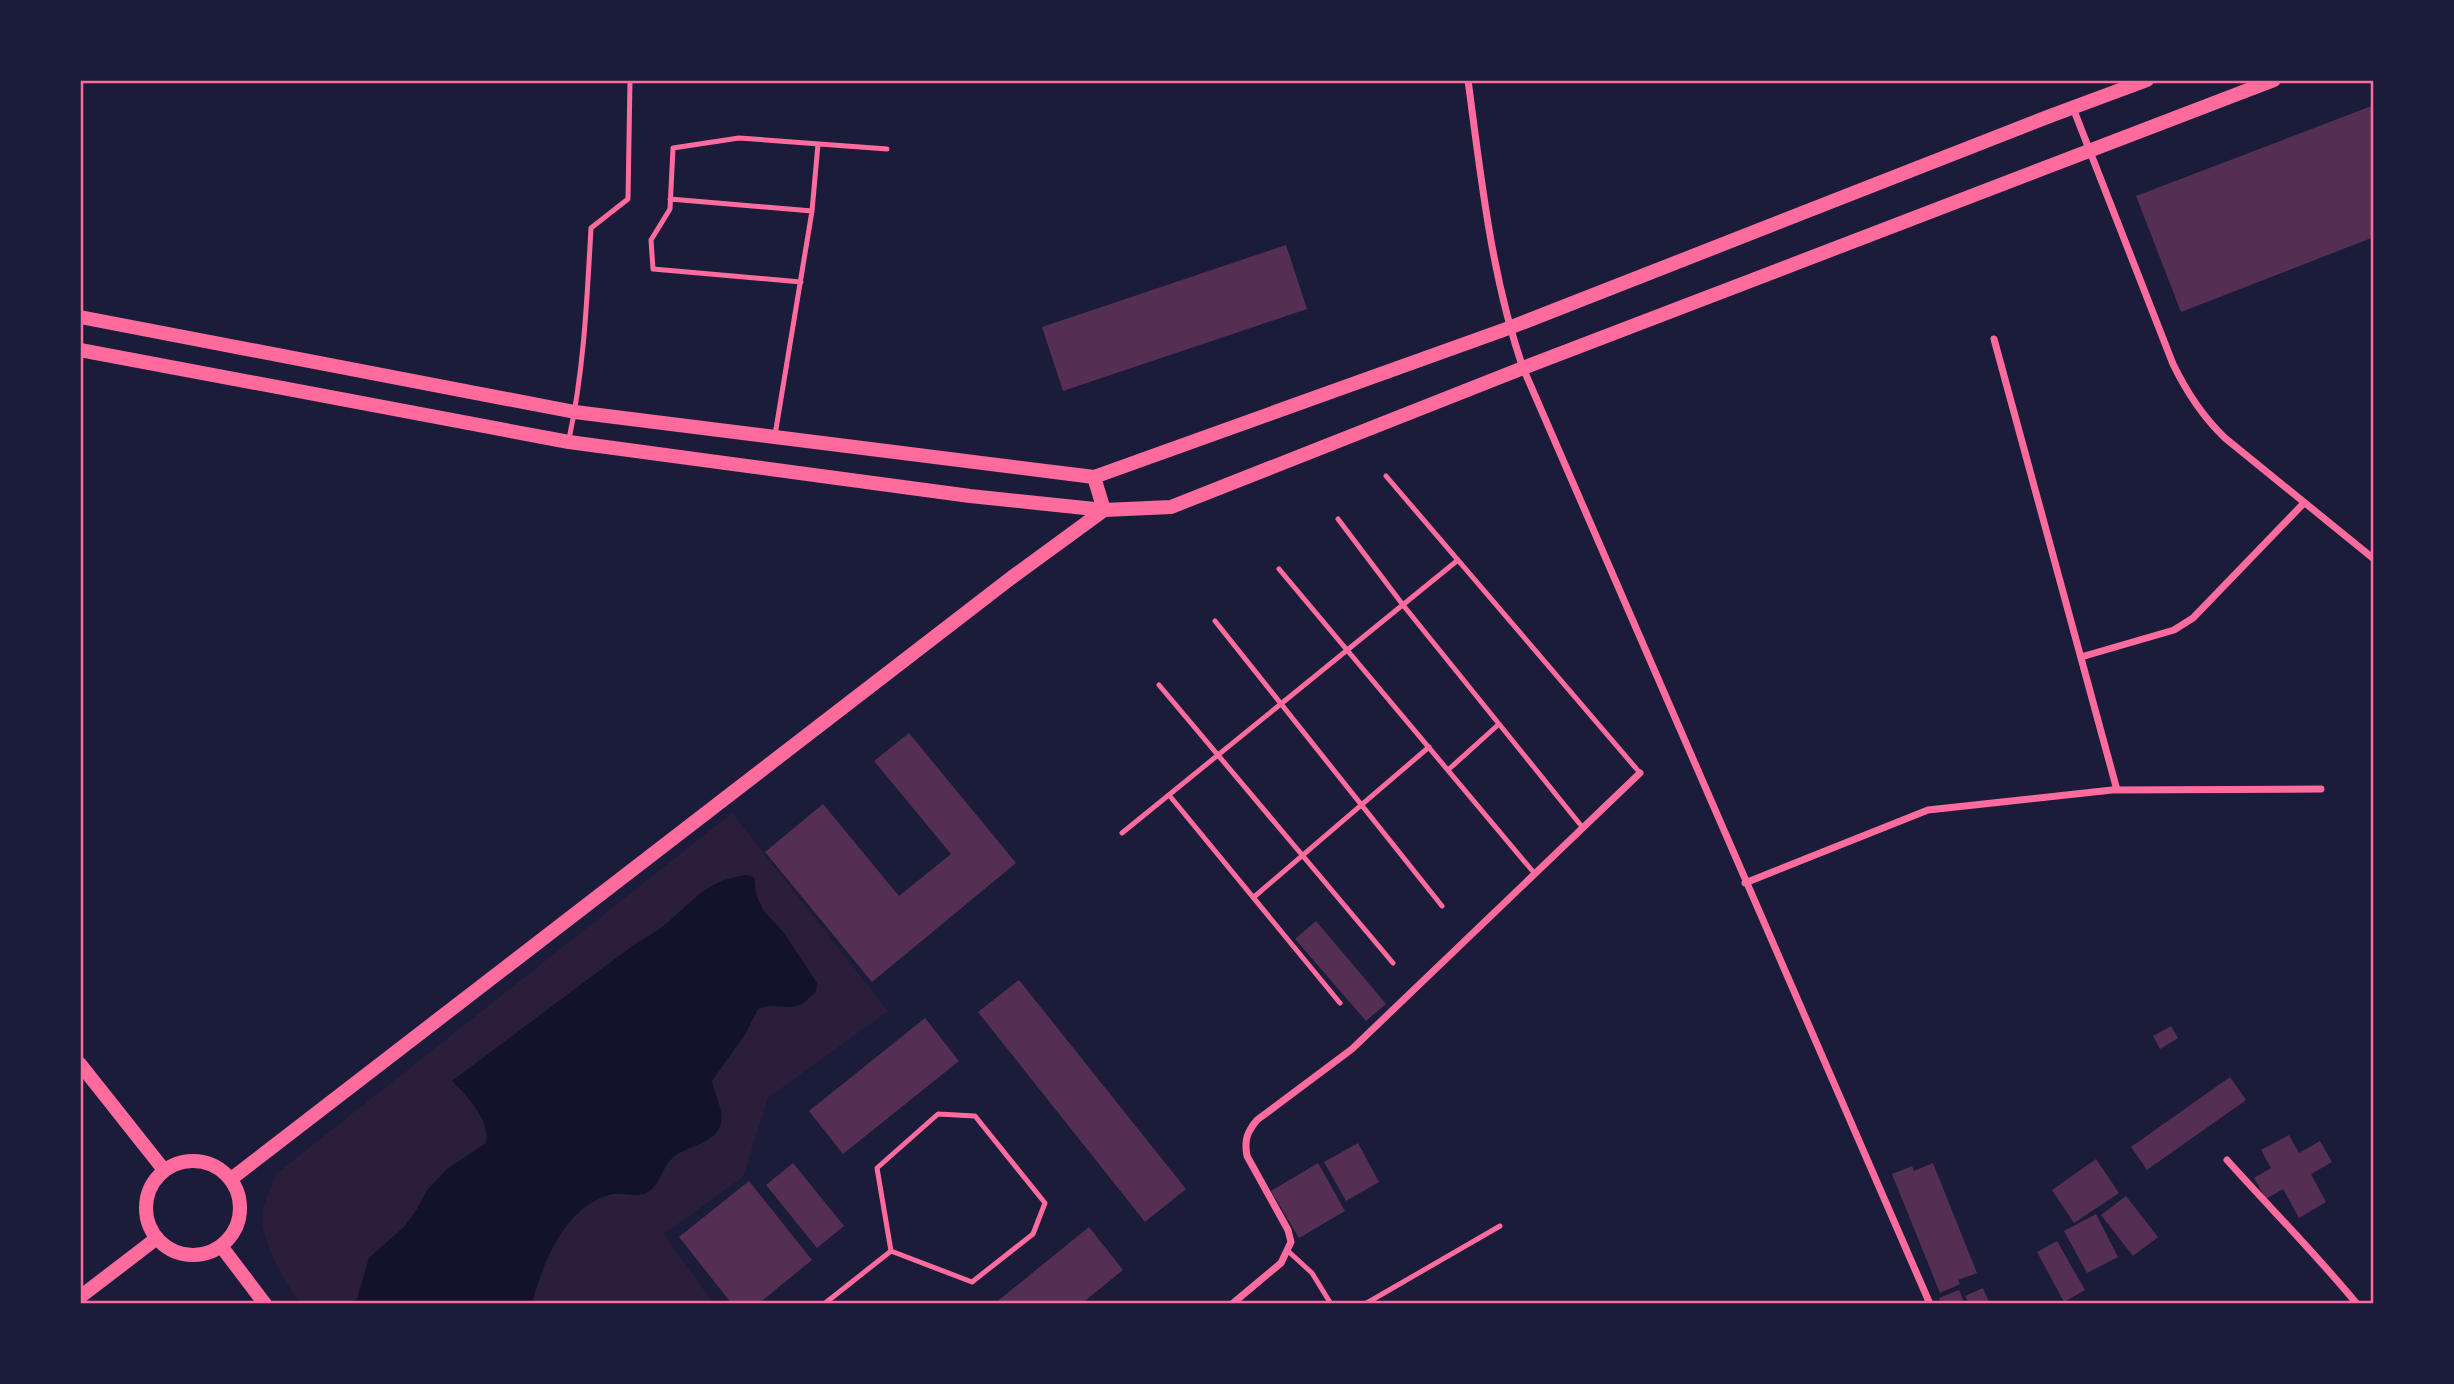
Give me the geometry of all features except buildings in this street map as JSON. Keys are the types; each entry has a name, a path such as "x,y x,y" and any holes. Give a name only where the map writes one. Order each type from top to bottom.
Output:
{"main road":[{"path":"80,317 575,412 1094,477 1509,328 2147,80"},
{"path":"80,350 569,442 957,494 1104,510 1171,507 1522,368 2274,80"},
{"path":"1094,477 1104,510"},
{"path":"231,1179 1010,578 1104,510"},
{"path":"80,1064 164,1170"},
{"path":"191,1160 206,1162 220,1168 231,1179 238,1193 240,1209 237,1225 229,1239 201,1255 170,1249 157,1238 149,1225 147,1203 154,1182 164,1170 191,1160"},
{"path":"80,1297 157,1238"},
{"path":"220,1246 265,1304"}],"street":[{"path":"1468,80 1491,249 1509,328 1522,368 1930,1304"},
{"path":"2073,107 2173,364 2189,396 2204,417 2225,438 2374,559"},
{"path":"1994,339 2117,790"},
{"path":"2081,657 2174,629 2193,618 2304,503"},
{"path":"1232,1304 1280,1263 1291,1242 1288,1230 1247,1156 1244,1143 1249,1129 1257,1120 1352,1049 1640,773"},
{"path":"1745,883 1928,810 2117,790 2322,789"},
{"path":"2227,1160 2357,1304"}],"lane":[{"path":"569,442 587,305 591,228 628,199 630,80"},
{"path":"801,282 653,269 651,240 670,209 673,148 739,138 887,149"},
{"path":"774,438 812,211 818,144"},
{"path":"670,199 812,211"},
{"path":"1386,476 1640,773"},
{"path":"1338,519 1403,605 1583,828"},
{"path":"1122,833 1458,560"},
{"path":"1279,569 1535,873"},
{"path":"1215,621 1442,906"},
{"path":"1159,685 1393,962"},
{"path":"1448,770 1499,724"},
{"path":"1254,897 1429,747"},
{"path":"1169,795 1340,1003"},
{"path":"938,1114 975,1116 1045,1203 1033,1234 972,1282 891,1251 877,1168 938,1114"},
{"path":"1365,1304 1500,1226"},
{"path":"824,1304 891,1251"},
{"path":"1288,1251 1312,1273 1331,1304"}],"shaded area":[{"path":"732,813 888,1011 768,1098 743,1177 664,1234 713,1303 301,1303 276,1263 263,1227 264,1207 276,1174"},
{"path":"745,875 754,877 756,894 763,910 784,933 817,983 816,992 794,1007 768,1006 758,1009 746,1033 712,1081 722,1118 714,1135 675,1156 655,1186 646,1193 609,1195 580,1212 568,1224 549,1255 532,1303 349,1303 357,1299 369,1258 404,1227 427,1190 447,1169 486,1143 485,1125 481,1117 471,1101 452,1081 635,944 658,930 706,889 730,878"}]}
